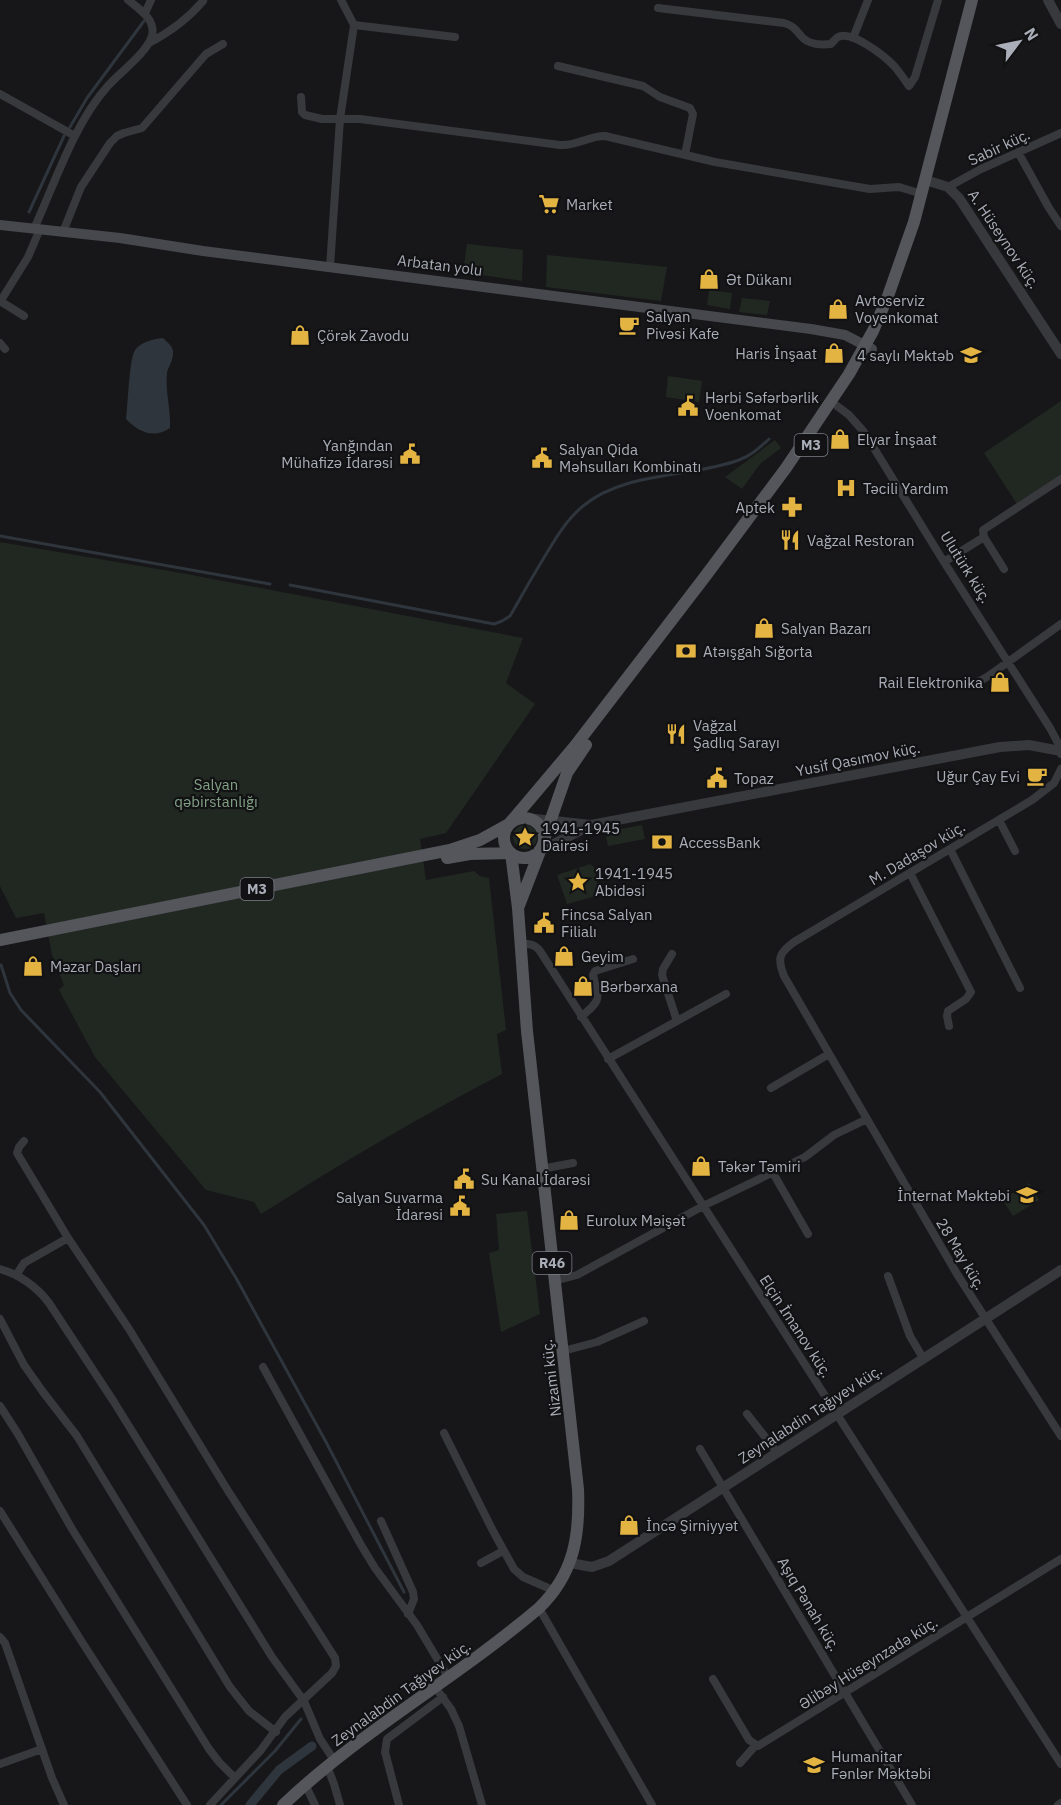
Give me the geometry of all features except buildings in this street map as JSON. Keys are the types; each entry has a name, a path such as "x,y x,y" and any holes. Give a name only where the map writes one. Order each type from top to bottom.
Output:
{"main road":[{"path":"511,853 504,836 509,824 575,746 763,501 869,347 900,265 922,194 972,0"},
{"name":"M3","path":"542,845 567,773 578,755 774,498 855,380 869,347 889,314 907,267 932,182 979,0"},
{"name":"Arbatan yolu","path":"0,225 811,329 845,335 869,347"},
{"path":"509,824 520,818 526,818 532,819 542,827 542,845 518,908"},
{"name":"M3","path":"0,940 450,850 480,840 509,824"},
{"path":"0,949 453,857 483,853 511,853 523,857 535,855 542,845"},
{"name":"Nizami küç.","path":"511,853 518,908 527,1031 579,1489 576,1539 570,1563 555,1591 539,1608"},
{"name":"Zeynalabdin Tağıyev küç.","path":"283,1805 330,1763 439,1692 448,1677 539,1608"}],"street":[{"path":"128,0 145,13 151,23 153,30 149,43"},
{"path":"145,13 151,0"},
{"path":"330,267 340,119 354,25 341,0"},
{"path":"853,38 868,0"},
{"path":"658,8 784,23 796,28 809,42 831,44 841,36 853,38 876,50 888,60 909,86 915,77 938,0"},
{"path":"1048,0 1061,24"},
{"path":"24,316 0,302 28,257 75,136 105,89 149,43 192,14 203,1"},
{"path":"354,25 455,37"},
{"path":"63,232 81,187 110,143 117,136 142,128 206,54 223,44"},
{"path":"558,66 643,86 660,97 690,108 693,114 685,155"},
{"path":"0,94 75,136"},
{"path":"301,97 301,110 305,115 322,118 360,118 560,145 576,144 591,137 605,136 715,162 870,189 898,187 922,194"},
{"name":"Sabir küç.","path":"948,187 981,169 1061,133"},
{"path":"1018,152 1061,226"},
{"name":"A. Hüseynov küç.","path":"932,182 948,187 964,205 1061,354"},
{"name":"Ulutürk küç.","path":"837,406 849,415 864,432 1050,728 1061,752"},
{"path":"1004,569 982,533 986,528 1061,479"},
{"path":"944,562 984,537"},
{"path":"974,684 1061,624"},
{"name":"Yusif Qasımov küç.","path":"591,825 1000,747 1029,745 1061,752"},
{"name":"M. Dadaşov küç.","path":"781,954 794,942 1046,790 1058,778 1061,769"},
{"path":"526,818 591,825"},
{"path":"999,820 1015,851"},
{"path":"542,845 591,825"},
{"path":"950,849 1020,988"},
{"path":"910,873 971,992 966,999 948,1011 949,1026"},
{"name":"Elçin İmanov küç.","path":"520,943 537,946 1061,1764"},
{"path":"672,954 662,975 677,1021"},
{"name":"28 May küç.","path":"781,954 780,967 784,976 931,1231 1061,1436"},
{"path":"581,1017 596,1004 598,997 593,975 595,971 633,959"},
{"path":"608,1059 726,994"},
{"path":"771,1088 829,1054"},
{"path":"554,1281 577,1275 703,1206 805,1157 843,1130 867,1119"},
{"path":"24,1141 18,1147 17,1153 68,1238 129,1329 225,1486 335,1658 336,1666 332,1673 285,1717 261,1750 210,1805"},
{"path":"542,1169 573,1163"},
{"path":"773,1173 808,1234"},
{"path":"16,1274 24,1263 68,1238"},
{"path":"0,1269 16,1274 50,1303 272,1657 304,1701 330,1763 340,1805"},
{"name":"Zeynalabdin Tağıyev küç.","path":"570,1563 584,1567 600,1565 1061,1270"},
{"path":"888,1276 910,1336 923,1358"},
{"path":"0,1319 6,1337 43,1392 77,1436 234,1693 249,1711 276,1731"},
{"path":"563,1351 597,1342 644,1321"},
{"path":"263,1367 365,1553 408,1614 448,1677"},
{"path":"0,1407 209,1749 235,1779"},
{"path":"747,1413 777,1452"},
{"path":"444,1433 514,1569 523,1577 555,1591"},
{"name":"Aşıq Pənah küç.","path":"700,1449 912,1805"},
{"path":"0,1510 187,1805"},
{"path":"381,1521 413,1592 414,1599 408,1614"},
{"path":"481,1563 503,1551"},
{"name":"Əlibəy Hüseynzadə küç.","path":"755,1746 760,1746 1061,1559"},
{"path":"539,1608 652,1805"},
{"path":"0,1637 5,1643 64,1805"},
{"path":"713,1679 749,1740 755,1746 740,1763"},
{"path":"399,1805 385,1752 387,1739 439,1692 459,1725 482,1805"},
{"path":"0,1764 42,1749"},
{"path":"305,1784 315,1805"}],"green space":[{"path":"467,244 523,250 522,281 463,272"},
{"path":"547,255 667,267 661,301 546,287"},
{"path":"709,290 732,293 730,309 707,305"},
{"path":"742,298 770,301 767,315 739,312"},
{"path":"668,376 702,381 699,402 666,397"},
{"path":"1061,401 1061,476 1017,504 984,453"},
{"path":"775,440 781,448 760,464 742,489 725,477"},
{"name":"Salyan qəbirstanlığı","path":"0,542 181,573 523,638 506,683 535,704 446,833 420,839 426,880 474,871 480,876 489,878 506,1030 497,1034 502,1074 380,1141 261,1214 254,1202 206,1190 95,1057 59,990 64,985 52,955 44,913 16,918 0,886"},
{"path":"525,825 530,826 536,832 536,842 530,848 525,849 520,848 514,842 513,837 514,832 520,826"},
{"path":"642,825 645,839 608,846 605,832"},
{"path":"590,864 594,867 600,895 567,904 557,875"},
{"path":"1029,1183 1039,1200 1013,1216 1002,1199"},
{"path":"527,1211 540,1314 501,1332 489,1253 499,1250 496,1214"}],"shaded area":[{"path":"163,338 173,349 167,373 170,428 152,433 141,430 126,419 130,375 132,358 136,349 147,342"}],"waterway":[{"path":"70,127 87,98 144,21"},
{"path":"29,212 64,136"},
{"path":"290,585 494,624 510,616 560,532 583,506 600,495 638,481 720,466 739,460 751,454 769,439"},
{"path":"0,536 270,584"},
{"path":"1,965 10,993 21,1010 100,1092 204,1225 236,1278 326,1442 404,1592"},
{"path":"221,1805 275,1751 301,1719"},
{"path":"250,1805 279,1770 312,1746"}],"place":[{"name":"Market","path":"549,204"},
{"name":"Ət Dükanı","path":"709,279"},
{"name":"Avtoserviz Voyenkomat","path":"838,309"},
{"name":"Salyan Pivəsi Kafe","path":"629,325"},
{"name":"Çörək Zavodu","path":"300,335"},
{"name":"Haris İnşaat","path":"834,353"},
{"name":"4 saylı Məktəb","path":"971,355"},
{"name":"Hərbi Səfərbərlik Voenkomat","path":"688,406"},
{"name":"Elyar İnşaat","path":"840,439"},
{"name":"Yanğından Mühafizə İdarəsi","path":"410,454"},
{"name":"Salyan Qida Məhsulları Kombinatı","path":"542,458"},
{"name":"Təcili Yardım","path":"846,488"},
{"name":"Aptek","path":"792,507"},
{"name":"Vağzal Restoran","path":"790,540"},
{"name":"Salyan Bazarı","path":"764,628"},
{"name":"Atəışgah Sığorta","path":"686,651"},
{"name":"Rail Elektronika","path":"1000,682"},
{"name":"Vağzal Şadlıq Sarayı","path":"676,734"},
{"name":"Uğur Çay Evi","path":"1037,776"},
{"name":"Topaz","path":"717,778"},
{"name":"1941-1945 Dairəsi","path":"525,837"},
{"name":"AccessBank","path":"662,842"},
{"name":"1941-1945 Abidəsi","path":"578,882"},
{"name":"Fincsa Salyan Filialı","path":"544,923"},
{"name":"Geyim","path":"564,956"},
{"name":"Məzar Daşları","path":"33,966"},
{"name":"Bərbərxana","path":"583,986"},
{"name":"Təkər Təmiri","path":"701,1166"},
{"name":"Su Kanal İdarəsi","path":"464,1179"},
{"name":"İnternat Məktəbi","path":"1027,1195"},
{"name":"Salyan Suvarma İdarəsi","path":"460,1206"},
{"name":"Eurolux Məişət","path":"569,1220"},
{"name":"İncə Şirniyyət","path":"629,1525"},
{"name":"Humanitar Fənlər Məktəbi","path":"814,1765"}]}
